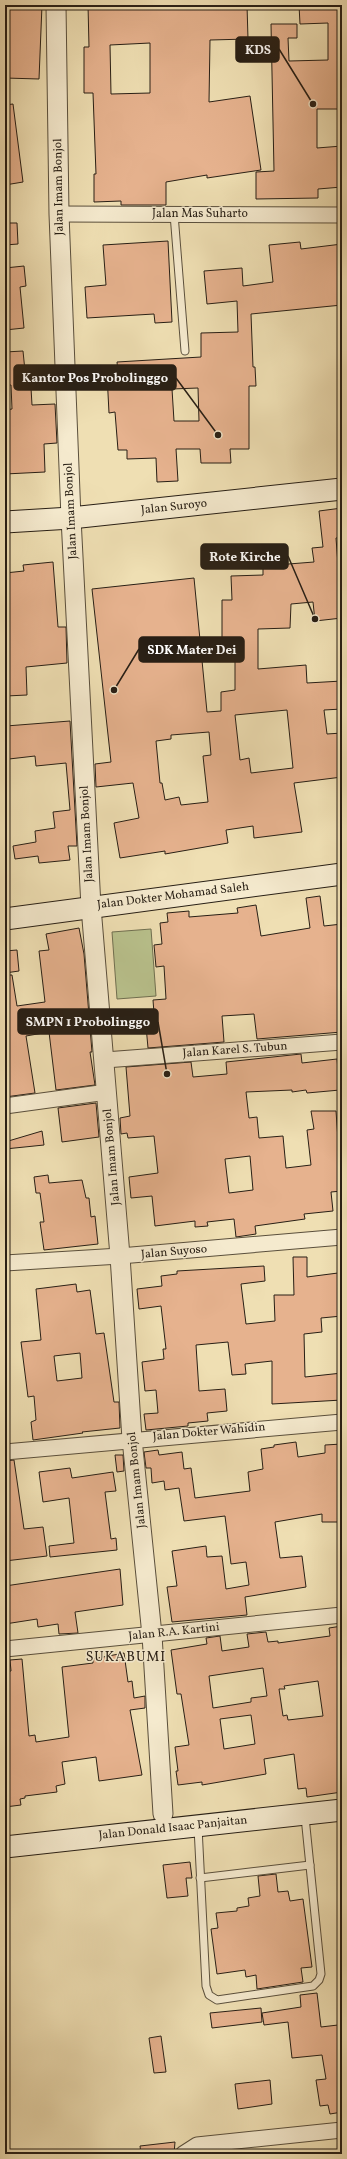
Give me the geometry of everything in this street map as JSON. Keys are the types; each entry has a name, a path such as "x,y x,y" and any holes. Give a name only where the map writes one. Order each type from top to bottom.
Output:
{"main road":[{"name":"Jalan Suroyo","path":"5,522 71,518 342,489"},
{"name":"Jalan Dokter Mohamad Saleh","path":"5,919 91,906 342,874"},
{"name":"Jalan Donald Isaac Panjaitan","path":"5,1847 163,1823 198,1825 342,1810"}],"street":[{"name":"Jalan Imam Bonjol","path":"56,5 59,214 71,518 91,906 105,1060 132,1439 152,1635 163,1823"},
{"name":"Jalan Mas Suharto","path":"59,214 342,215"},
{"name":"Jalan Karel S. Tubun","path":"105,1060 342,1042"},
{"path":"5,1106 107,1092"},
{"name":"Jalan Suyoso","path":"5,1263 120,1256 342,1237"},
{"name":"Jalan Dokter Wahidin","path":"5,1452 132,1439 342,1422"},
{"name":"Jalan R.A. Kartini","path":"5,1649 342,1615"},
{"path":"182,2154 197,2145 342,2130"}],"lane":[{"path":"174,214 185,351"},
{"path":"198,1825 206,1986 209,1995 217,2000 313,1986 319,1980 321,1974 304,1814"},
{"path":"200,1878 310,1865"}],"green space":[{"path":"151,929 156,996 117,999 112,932"}],"building":[{"path":"5,5 42,5 39,79 5,78"},
{"path":"88,5 247,5 248,39 210,40 209,102 250,96 261,170 207,178 207,175 166,182 166,205 121,205 121,201 94,202 94,174 96,174 93,93 84,93 84,47 89,47","holes":["150,43 150,93 111,94 110,45"]},
{"path":"299,5 342,5 342,109 317,109 317,148 342,146 342,187 318,189 318,198 256,199 256,172 274,171 271,24 297,24 297,38 288,38 289,61 328,60 328,23 300,24"},
{"path":"13,104 23,182 5,185 5,105"},
{"path":"5,223 17,223 18,244 5,245"},
{"path":"168,241 172,322 155,323 154,314 87,318 85,287 106,285 103,245"},
{"path":"300,242 301,249 342,244 342,305 251,314 253,367 255,367 256,386 249,386 249,449 230,449 231,463 201,463 200,449 176,449 178,481 157,482 156,458 127,459 127,450 118,450 115,412 109,413 107,374 118,373 117,362 201,357 201,333 238,332 237,301 207,304 204,271 242,268 243,286 273,282 269,245","holes":["198,388 199,421 174,421 172,389"]},
{"path":"24,266 26,286 20,287 24,328 5,330 5,268"},
{"path":"23,351 25,371 30,371 32,405 55,404 57,443 44,444 45,472 5,474 5,410 12,409 11,385 5,385 5,352"},
{"path":"342,508 342,537 336,538 342,618 315,621 313,602 291,604 290,628 258,629 258,669 306,665 307,683 342,681 342,709 324,710 327,734 342,733 342,777 294,783 302,832 254,838 253,826 226,830 228,843 165,854 165,851 120,858 114,823 139,818 133,783 96,787 95,764 111,762 92,589 194,578 207,712 221,711 221,692 235,690 235,639 222,639 222,600 232,600 231,576 263,575 263,566 314,562 312,548 323,547 319,511","holes":["287,710 293,768 251,773 249,758 240,760 235,715","209,732 211,755 203,756 208,802 181,805 179,797 165,800 162,783 160,783 156,741 171,739 171,735"]},
{"path":"53,562 58,627 66,627 67,663 26,667 27,695 6,696 5,573 24,571 23,565"},
{"path":"70,721 77,846 68,846 70,860 39,863 38,856 15,859 13,846 36,842 35,831 55,828 53,812 70,810 66,763 36,766 35,756 9,759 6,726"},
{"path":"320,896 324,926 342,924 342,1032 257,1039 254,1014 222,1016 224,1042 148,1048 146,1026 155,1026 153,1000 166,999 164,966 156,967 154,945 162,944 160,923 168,922 167,913 189,911 189,917 238,913 237,908 256,905 261,936 310,928 306,898"},
{"path":"79,928 84,954 92,1052 90,1052 95,1085 56,1090 49,1032 26,1036 35,1093 5,1097 5,975 12,975 17,1006 45,1002 39,951 49,950 46,934"},
{"path":"17,950 19,971 5,973 5,951"},
{"path":"301,1054 302,1063 337,1059 340,1090 307,1093 306,1090 292,1092 292,1090 246,1092 249,1118 257,1117 259,1138 283,1136 286,1168 311,1165 307,1130 314,1129 311,1111 336,1111 339,1154 342,1154 342,1191 331,1192 333,1211 304,1214 305,1219 255,1226 256,1234 236,1237 234,1219 207,1222 208,1226 195,1227 195,1221 155,1226 152,1196 131,1198 129,1177 158,1173 154,1136 128,1138 127,1133 121,1134 120,1118 130,1116 126,1067 191,1062 193,1077 227,1074 226,1062","holes":["250,1156 253,1190 229,1193 225,1159"]},
{"path":"96,1103 99,1137 62,1142 58,1108"},
{"path":"42,1131 44,1145 5,1149 5,1142"},
{"path":"48,1175 49,1183 82,1180 86,1198 89,1198 91,1217 95,1216 98,1244 44,1250 40,1222 44,1222 40,1193 36,1193 34,1177"},
{"path":"293,1257 307,1257 307,1277 338,1273 340,1290 342,1290 342,1316 321,1318 322,1332 304,1334 305,1377 342,1373 342,1400 272,1404 272,1361 245,1364 246,1374 232,1375 228,1342 196,1345 199,1391 225,1389 227,1411 207,1413 208,1421 188,1423 188,1426 146,1430 144,1414 158,1413 156,1390 145,1391 142,1362 164,1359 163,1349 166,1349 161,1306 139,1309 137,1289 162,1286 161,1276 177,1274 177,1271 264,1266 265,1281 241,1284 246,1324 275,1321 274,1295 294,1295"},
{"path":"76,1284 77,1292 90,1290 96,1334 104,1333 114,1402 119,1402 120,1428 82,1432 83,1433 33,1440 31,1422 36,1420 34,1396 28,1397 21,1342 41,1340 36,1289","holes":["80,1353 82,1378 57,1381 54,1356"]},
{"path":"296,1442 298,1457 325,1453 325,1445 342,1444 342,1522 322,1522 322,1514 275,1522 280,1558 302,1556 306,1587 245,1597 247,1615 172,1622 167,1587 177,1586 172,1551 206,1546 207,1557 222,1556 226,1589 249,1585 246,1562 231,1564 225,1516 184,1521 179,1488 165,1490 164,1481 152,1483 151,1468 146,1468 144,1452 158,1450 159,1455 182,1452 184,1469 191,1468 195,1498 250,1491 248,1472 263,1469 261,1449 274,1447 274,1445"},
{"path":"115,1455 123,1455 124,1471 117,1472"},
{"path":"14,1460 24,1529 43,1527 47,1556 5,1561 5,1461"},
{"path":"70,1468 72,1478 113,1472 116,1491 105,1492 111,1539 116,1538 117,1550 50,1557 49,1546 74,1543 69,1498 43,1502 39,1472"},
{"path":"120,1569 123,1605 75,1612 78,1633 59,1634 58,1624 38,1627 37,1619 5,1624 5,1586"},
{"path":"342,1626 342,1792 307,1797 306,1788 298,1789 294,1754 264,1759 266,1774 202,1785 202,1782 178,1785 175,1747 189,1745 181,1694 177,1694 171,1650 207,1644 206,1638 220,1636 222,1651 249,1647 247,1634 266,1632 268,1642 278,1641 278,1643 330,1636 329,1628","holes":["263,1668 267,1696 251,1698 251,1702 213,1708 209,1676","318,1681 323,1716 288,1720 287,1715 283,1716 279,1689 285,1689 284,1686","251,1715 255,1744 224,1749 220,1719"]},
{"path":"124,1653 128,1682 132,1681 134,1698 145,1696 145,1708 130,1710 142,1775 99,1781 96,1757 62,1762 65,1784 56,1786 57,1792 25,1796 25,1798 20,1799 21,1805 5,1807 5,1672 11,1671 10,1660 22,1659 29,1736 35,1735 36,1742 69,1737 62,1667 93,1663 93,1659"},
{"path":"190,1862 192,1878 186,1878 188,1896 167,1898 163,1865"},
{"path":"276,1874 278,1892 288,1891 290,1901 303,1899 312,1967 301,1968 303,1982 257,1989 256,1975 246,1977 245,1970 217,1974 211,1929 218,1928 216,1913 237,1911 237,1908 249,1906 248,1898 260,1896 258,1876"},
{"path":"317,1993 321,2027 338,2025 340,2038 342,2038 342,2112 330,2114 328,2105 320,2106 316,2080 326,2079 322,2055 292,2058 288,2022 264,2025 262,2013 301,2007 300,1995"},
{"path":"261,2008 262,2022 212,2028 210,2013"},
{"path":"161,2036 166,2072 154,2073 149,2038"},
{"path":"270,2080 272,2104 238,2109 235,2084"},
{"path":"175,2142 174,2154 141,2154 140,2146"}],"place":[{"name":"KDS","path":"313,104"},
{"name":"Kantor Pos Probolinggo","path":"218,435"},
{"name":"Rote Kirche","path":"315,619"},
{"name":"SDK Mater Dei","path":"114,690"},
{"name":"SMPN 1 Probolinggo","path":"167,1074"}],"district":[{"name":"SUKABUMI","path":"126,1657"}]}
